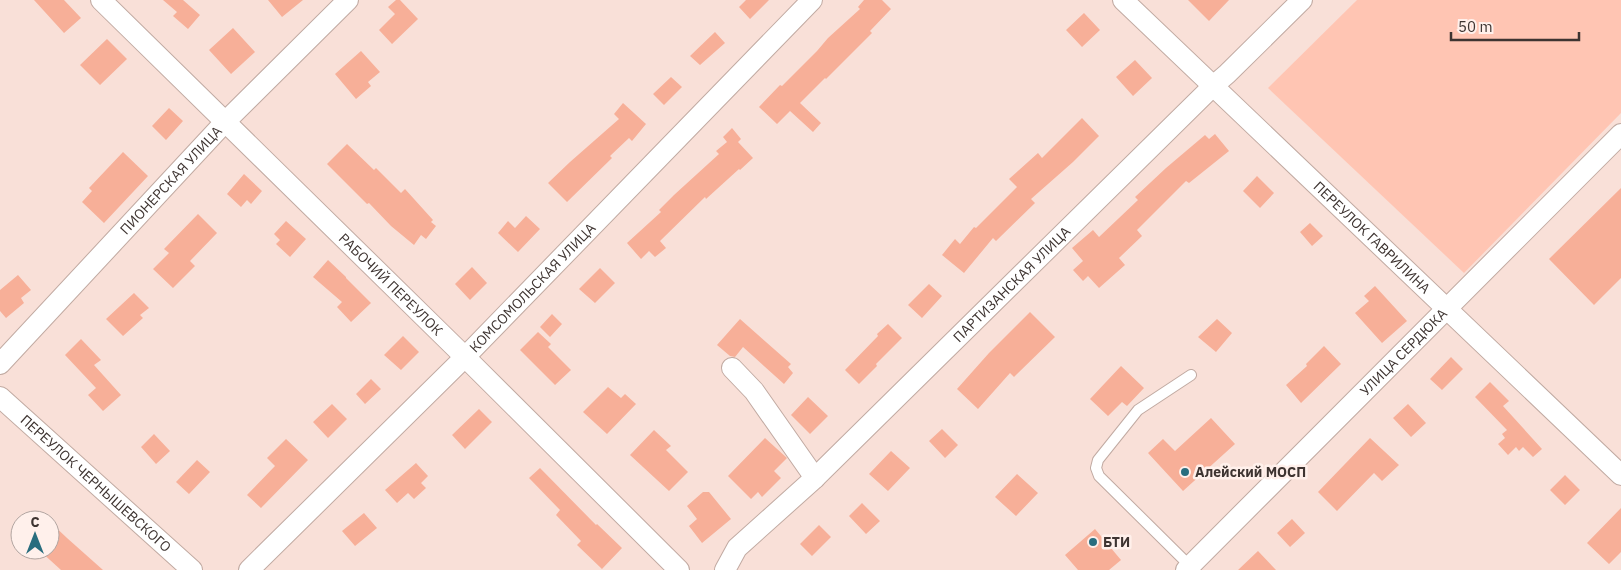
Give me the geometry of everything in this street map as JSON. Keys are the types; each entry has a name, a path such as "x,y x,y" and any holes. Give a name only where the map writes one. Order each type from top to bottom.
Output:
{"street":[{"name":"РАБОЧИЙ ПЕРЕУЛОК","path":"101,0 466,357 679,570"},
{"name":"ПИОНЕРСКАЯ УЛИЦА","path":"0,364 226,122 348,0"},
{"name":"КОМСОМОЛЬСКАЯ УЛИЦА","path":"249,570 466,357 812,0"},
{"name":"ПЕРЕУЛОК ГАВРИЛИНА","path":"1123,0 1621,476"},
{"name":"ПАРТИЗАНСКАЯ УЛИЦА","path":"725,570 738,548 815,478 1302,0"},
{"name":"УЛИЦА СЕРДЮКА","path":"1188,568 1621,134"},
{"path":"732,368 754,391 815,478"},
{"name":"ПЕРЕУЛОК ЧЕРНЫШЕВСКОГО","path":"0,397 192,570"}],"lane":[{"path":"1188,568 1099,476 1096,468 1098,460 1138,410 1191,375"}],"shaded area":[{"path":"1357,0 1621,0 1621,113 1464,273 1268,88"}],"building":[{"path":"34,0 64,0 81,18 64,33"},
{"path":"163,0 183,0 200,15 188,29 173,16 177,12"},
{"path":"268,0 303,0 282,17"},
{"path":"396,0 400,0 418,19 392,44 379,30 395,14 388,7"},
{"path":"746,0 769,0 750,19 739,7"},
{"path":"864,0 882,0 891,9 870,31 872,33 800,103 821,123 813,132 790,111 777,124 759,107 860,9 858,7"},
{"path":"1188,0 1229,0 1209,21"},
{"path":"1084,13 1100,30 1082,47 1066,30"},
{"path":"233,28 255,52 231,74 209,50"},
{"path":"715,32 725,43 700,65 690,56"},
{"path":"107,39 127,59 100,85 80,65"},
{"path":"361,51 380,72 368,82 371,86 356,99 335,74"},
{"path":"1135,60 1152,78 1133,96 1116,77"},
{"path":"671,77 682,87 664,105 653,94"},
{"path":"623,103 646,124 632,141 629,138 610,156 612,158 567,202 548,183 619,119 614,114"},
{"path":"169,108 183,121 166,140 152,126"},
{"path":"1082,118 1099,136 1031,199 1035,203 996,241 993,238 964,273 942,255 955,239 960,244 974,227 976,228 1017,187 1009,179 1038,153 1042,158"},
{"path":"732,128 741,139 738,142 753,158 706,199 705,197 660,241 666,248 655,257 649,251 641,259 627,243 661,212 659,210 674,195 719,154 716,151 727,142 723,137"},
{"path":"1215,134 1229,151 1189,183 1186,181 1137,230 1142,236 1119,258 1125,265 1099,288 1088,276 1083,281 1073,270 1083,261 1072,248 1093,230 1099,237 1138,200 1135,197 1166,168 1205,135 1209,139"},
{"path":"347,144 374,170 376,168 401,193 405,189 433,220 431,222 436,226 426,239 421,235 414,245 391,226 369,203 367,204 327,164"},
{"path":"123,152 148,176 104,223 82,202 92,191 89,188"},
{"path":"244,174 262,191 251,204 247,200 241,207 227,194"},
{"path":"1257,176 1274,193 1260,208 1243,191"},
{"path":"1621,188 1621,278 1594,305 1549,259"},
{"path":"198,214 217,233 190,261 195,266 173,288 153,269 169,253 164,249"},
{"path":"526,216 540,229 518,252 498,233 508,221 515,228"},
{"path":"286,221 306,239 290,257 276,244 280,240 274,234"},
{"path":"1310,223 1323,236 1312,246 1300,232"},
{"path":"328,260 371,303 351,322 337,307 342,302 313,277"},
{"path":"472,267 487,283 470,300 455,284"},
{"path":"600,268 615,283 595,303 579,289"},
{"path":"18,275 31,290 21,298 24,303 6,318 0,311 0,290"},
{"path":"929,284 942,296 922,318 908,305"},
{"path":"1375,286 1407,321 1382,343 1355,313 1369,301 1364,296"},
{"path":"134,293 149,308 140,315 143,318 123,336 106,319"},
{"path":"1030,312 1055,337 1014,377 1010,373 978,409 957,389 989,353"},
{"path":"552,314 562,324 550,337 540,327"},
{"path":"740,319 791,364 788,367 793,373 784,384 743,347 735,357 730,356 717,345"},
{"path":"1217,319 1232,333 1216,352 1198,337"},
{"path":"888,324 902,338 859,384 845,370"},
{"path":"538,332 551,344 548,347 571,370 555,385 520,350"},
{"path":"403,336 419,352 401,370 384,355"},
{"path":"81,339 101,360 94,365 121,395 103,411 88,395 96,388 65,355"},
{"path":"1324,346 1341,364 1301,403 1286,385 1307,366 1306,364"},
{"path":"1451,357 1463,369 1442,390 1430,379"},
{"path":"1121,366 1144,388 1127,406 1122,402 1108,416 1090,399"},
{"path":"371,379 381,389 365,404 356,394"},
{"path":"1490,382 1509,401 1503,406 1542,449 1533,457 1523,447 1519,451 1516,447 1508,455 1498,444 1505,438 1502,434 1507,430 1475,397"},
{"path":"608,387 621,398 625,394 636,404 607,434 583,412"},
{"path":"808,397 828,416 810,434 791,415"},
{"path":"332,404 347,419 328,438 313,422"},
{"path":"1408,404 1426,423 1411,437 1393,418"},
{"path":"479,409 492,422 465,449 452,435"},
{"name":"Алейский МОСП","path":"1211,418 1235,444 1183,491 1148,453 1163,439 1175,451"},
{"path":"942,429 958,445 945,458 929,441"},
{"path":"654,430 671,446 666,450 688,472 669,491 630,455"},
{"path":"154,434 170,451 156,464 141,447"},
{"path":"765,438 787,458 774,471 781,478 762,497 758,492 751,499 728,476"},
{"path":"1370,438 1399,465 1382,481 1374,473 1337,511 1318,492"},
{"path":"286,439 308,460 261,508 247,495 275,466 267,458"},
{"path":"891,451 910,468 888,491 869,474"},
{"path":"197,460 210,472 189,494 176,482"},
{"path":"416,463 428,476 421,483 426,488 414,499 408,493 397,503 385,490"},
{"path":"540,468 596,525 622,548 602,569 577,545 581,541 556,515 560,510 529,478"},
{"path":"1017,474 1038,493 1016,516 995,497"},
{"path":"1565,475 1580,490 1565,505 1550,490"},
{"path":"703,492 709,492 731,519 702,543 689,526 697,519 687,506"},
{"path":"862,503 880,521 866,534 849,516"},
{"path":"1621,508 1621,552 1609,564 1587,543"},
{"path":"364,513 377,528 355,546 342,531"},
{"path":"1292,519 1305,533 1290,547 1277,533"},
{"path":"819,525 831,537 812,556 800,544"},
{"name":"БТИ","path":"1095,529 1121,560 1109,570 1078,570 1065,555"},
{"path":"60,531 103,570 61,570 50,560 60,560"},
{"path":"1258,551 1276,570 1238,570"}],"place":[{"name":"Алейский МОСП","path":"1185,472"},
{"name":"БТИ","path":"1093,542"}]}
